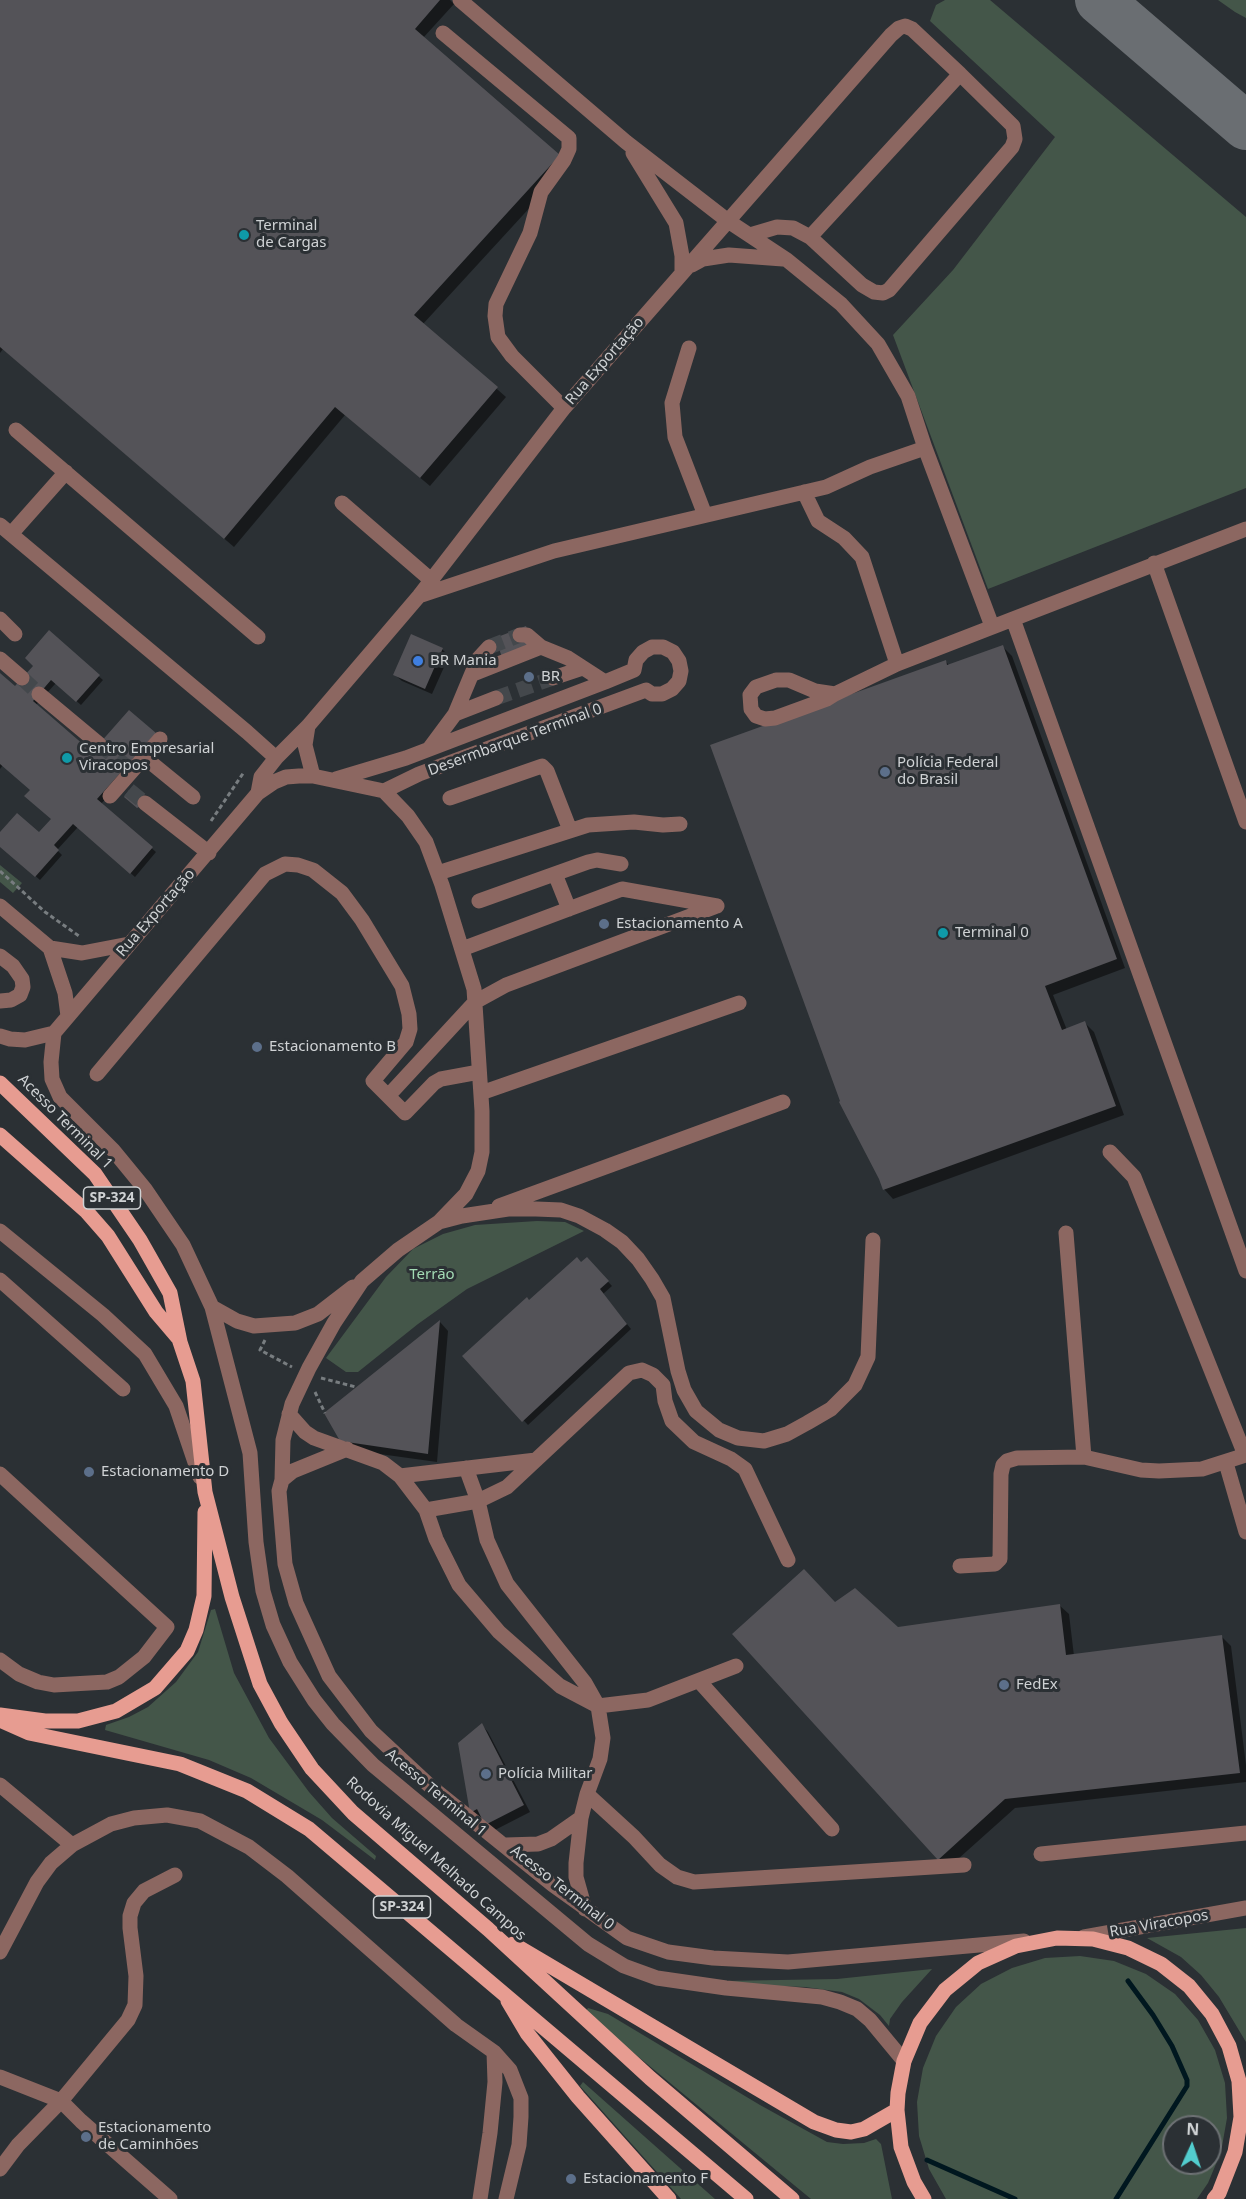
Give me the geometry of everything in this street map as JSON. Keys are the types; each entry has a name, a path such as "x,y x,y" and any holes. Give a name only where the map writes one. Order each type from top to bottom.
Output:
{"main road":[{"name":"Acesso Terminal 1","path":"0,1083 95,1174 140,1239 170,1293 180,1342 193,1381"},
{"path":"0,1135 87,1212 108,1236 156,1312 180,1342"},
{"name":"Rodovia Miguel Melhado Campos","path":"193,1381 205,1492 232,1597 260,1684 281,1723 312,1769 353,1813 488,1929 650,2078 792,2199"},
{"path":"0,1715 45,1721 67,1721 106,1714 116,1711 155,1688 170,1672 187,1651 196,1630 204,1596 205,1492"},
{"name":"SP-324","path":"0,1720 29,1733 180,1764 247,1791 309,1829 746,2199"},
{"path":"488,1929 814,2122 836,2130 851,2132 864,2129 897,2110"},
{"path":"924,2199 914,2182 902,2147 897,2110 904,2061 920,2023 945,1990 978,1964 1016,1946 1065,1938 1093,1940 1128,1948 1161,1964 1189,1986 1212,2014 1229,2046 1239,2081 1241,2117 1226,2199"},
{"path":"502,1991 526,2032 578,2097 669,2199"},
{"path":"1214,2199 1219,2193 1236,2145"}],"street":[{"path":"460,0 626,142 728,221 787,260 841,304 878,344 908,396 925,448 992,626"},
{"name":"Rua Exportação","path":"54,1033 258,793 261,777 276,758 308,726 419,596 564,408 891,35 905,26 912,28 960,74"},
{"path":"443,33 569,138 569,149 564,160 541,192 530,232 496,304 495,316 498,337 512,356 564,408"},
{"path":"750,235 777,227 793,228 810,237 861,285 874,292 883,293 889,290 1012,147 1015,139 1013,126 960,74 810,237"},
{"path":"626,142 676,223 682,256 682,272"},
{"path":"682,272 703,259 729,255 787,260"},
{"path":"689,348 672,403 675,437 705,515"},
{"path":"16,430 258,637"},
{"path":"419,596 554,550 826,487 870,467 925,448"},
{"path":"66,472 5,530 276,758"},
{"path":"804,492 818,521 844,537 862,557 897,664"},
{"path":"342,502 431,580"},
{"path":"835,694 815,691 789,680 776,680 756,687 750,695 749,702 756,716 765,719 775,718 827,699 897,664 1246,529"},
{"path":"1154,563 1246,822"},
{"path":"1013,619 1246,1271"},
{"path":"0,620 15,634"},
{"path":"520,635 527,635 541,647 568,658 605,682"},
{"path":"429,749 455,714 478,659 489,647"},
{"path":"473,674 541,647"},
{"name":"Desermbarque Terminal 0","path":"334,780 429,749 634,670 636,660 652,647 663,647 673,652 679,661 681,671 679,681 672,690 662,694 652,694 646,690 419,774 384,791"},
{"path":"0,659 22,678"},
{"path":"553,678 583,668"},
{"path":"39,694 99,744"},
{"path":"455,714 496,698"},
{"path":"308,726 305,744 313,776"},
{"path":"110,796 125,787 129,769 144,757 160,739"},
{"path":"144,757 193,797"},
{"path":"450,798 542,766 547,771 570,830"},
{"path":"258,793 286,777 313,776 384,791 408,816 426,842 474,989 481,1093 482,1152 478,1171 466,1194 439,1222"},
{"path":"145,803 209,853"},
{"path":"438,873 570,830 604,823 680,824"},
{"path":"479,901 597,860 621,864"},
{"path":"97,1074 265,874 285,864 313,870 342,893 362,920 402,986 410,1029 406,1042 373,1081 405,1113 434,1083 441,1079 479,1072"},
{"path":"555,874 569,909"},
{"path":"389,1095 475,1002 506,985 717,906 622,890 462,950"},
{"path":"0,906 50,948 82,953 129,945"},
{"path":"50,948 65,993 68,1016"},
{"path":"0,956 13,966 22,979 23,987 20,995 11,1000 0,1001"},
{"path":"481,1093 739,1003"},
{"path":"0,1035 10,1039 25,1040 54,1033"},
{"name":"Acesso Terminal 1","path":"54,1033 52,1079 60,1097 113,1150 145,1189 183,1245 212,1307 250,1453 256,1542 263,1591 273,1625 290,1662 314,1701 333,1724 373,1765 520,1888 588,1944 624,1966 657,1978 726,1988 822,1997 840,2002 857,2009 870,2020 904,2061"},
{"path":"480,1213 783,1102"},
{"path":"960,1566 995,1564 1000,1559 1001,1474 1003,1465 1007,1461 1017,1458 1084,1457 1141,1470 1158,1471 1202,1469 1245,1455 1134,1178 1110,1152"},
{"path":"439,1222 508,1209 561,1210 579,1216 605,1230 622,1242 652,1278 663,1298 678,1371 684,1390 696,1411 719,1430 738,1438 764,1441 787,1434 831,1409 855,1385 868,1357 873,1240"},
{"name":"Acesso Terminal 0","path":"439,1222 398,1250 362,1281 334,1323 306,1374 292,1404 283,1440 279,1510 285,1564 296,1603 329,1676 371,1731 430,1786 585,1909 627,1938 668,1952 713,1958 788,1962 1065,1938"},
{"path":"0,1231 104,1314 145,1354 176,1406 205,1492"},
{"path":"1066,1233 1084,1457"},
{"path":"0,1280 123,1389"},
{"path":"212,1307 237,1321 254,1326 295,1323 318,1314 362,1281"},
{"path":"426,1510 478,1501 507,1487 629,1373 642,1370 653,1375 663,1385 665,1401 672,1421 694,1442 731,1458 745,1469 788,1560"},
{"path":"289,1414 305,1432 314,1438 383,1462 400,1476 426,1510 436,1539 459,1585 499,1632 560,1686 598,1706 648,1700 736,1666"},
{"path":"282,1480 293,1471 347,1449"},
{"path":"400,1476 536,1460"},
{"path":"1226,1463 1246,1532"},
{"path":"466,1468 478,1501 487,1540 507,1584 585,1683 598,1706 603,1738 600,1759 581,1818 576,1877 585,1909"},
{"path":"0,1474 167,1627 144,1657 119,1677 106,1682 54,1685 38,1682 19,1674 0,1660"},
{"path":"699,1681 832,1829"},
{"path":"0,1785 72,1845"},
{"path":"587,1794 660,1864 677,1877 694,1882 964,1865"},
{"path":"0,1952 37,1882 51,1863 72,1845 111,1824 134,1818 167,1815 200,1821 249,1846 287,1876 456,2025 494,2052 510,2070 521,2098 519,2145 506,2199"},
{"path":"506,1845 538,1844 551,1839 581,1818"},
{"path":"1041,1854 1246,1833"},
{"path":"0,2169 18,2145 61,2101 128,2020 135,2005 136,1976 130,1928 130,1916 134,1903 144,1891 175,1875"},
{"name":"Rua Viracopos","path":"1065,1938 1246,1908"},
{"path":"480,2199 494,2092 494,2052"},
{"path":"0,2077 9,2078 61,2101 170,2199"},
{"path":"1236,2145 1246,2123"}],"path":[{"path":"195,842 234,790 245,770"},
{"path":"0,871 45,912 86,939"},
{"path":"274,1325 260,1350 306,1374 356,1388"}],"green space":[{"path":"945,0 990,0 1246,217 1246,488 988,589 893,335 953,270 1055,137 930,21 936,5"},
{"path":"1218,0 1246,0 1246,18 1235,12"},
{"path":"0,865 22,883 13,893 0,882"},
{"name":"Terrão","path":"537,1221 565,1222 584,1231 467,1289 418,1324 358,1372 346,1372 326,1358 386,1277 413,1249 443,1234 475,1225"},
{"path":"215,1609 234,1673 269,1738 309,1792 332,1818 376,1856 375,1860 322,1820 251,1778 209,1760 105,1730 106,1725 148,1707 176,1682 198,1652 211,1610"},
{"path":"1246,1928 1246,2042 1219,1997 1201,1975 1181,1957 1147,1938"},
{"path":"1080,1956 1114,1961 1146,1974 1175,1994 1198,2020 1215,2050 1225,2083 1227,2118 1222,2146 1222,2115 1162,2115 1162,2175 1211,2175 1197,2199 946,2199 929,2169 919,2136 917,2102 923,2068 936,2036 956,2007 981,1984 1012,1968 1045,1958"},
{"path":"932,1969 902,2002 890,2019 889,2026 880,2015 859,1999 842,1992 805,1987 722,1984 722,1981 837,1979"},
{"path":"588,2008 608,2014 760,2105 827,2142 864,2143 876,2139 881,2144 892,2199 811,2199 590,2017 586,2011"},
{"path":"583,2082 715,2199 681,2199 580,2086"}],"building":[{"name":"Terminal de Cargas","path":"0,0 440,0 415,29 560,155 414,315 498,387 420,478 335,407 224,539 0,347"},
{"path":"526,626 533,645 502,657 495,638"},
{"name":"Centro Empresarial Viracopos","path":"49,630 100,675 76,702 51,680 33,701 92,752 129,710 156,733 97,799 153,847 130,874 73,824 54,845 59,850 35,877 0,847 0,832 17,813 39,832 51,819 24,796 30,790 0,764 0,673 15,686 33,666 25,658"},
{"name":"BR Mania","path":"411,634 443,648 425,689 393,675"},
{"name":"Terminal 0","path":"1003,645 1117,959 1045,986 1062,1030 1085,1021 1116,1106 883,1190 839,1102 710,745 946,660 947,665"},
{"path":"129,790 145,803 137,808 124,797"},
{"path":"577,1257 581,1262 587,1257 609,1281 600,1289 627,1324 522,1422 462,1356 527,1297 529,1300"},
{"path":"440,1320 428,1454 340,1441 324,1413"},
{"name":"FedEx","path":"804,1569 835,1602 855,1588 898,1627 1060,1604 1066,1655 1222,1635 1240,1773 1005,1799 938,1860 732,1634"},
{"name":"Polícia Militar","path":"482,1723 524,1805 485,1825 477,1809 470,1813 458,1743"}],"waterway":[{"path":"1116,2199 1187,2086 1187,2080 1172,2046 1128,1981"},
{"path":"927,2160 1015,2199"}],"taxiway":[{"path":"1099,0 1246,126"}],"tunnel":[{"path":"489,647 520,635"},
{"path":"22,678 39,694"},
{"path":"496,698 553,678"},
{"path":"99,744 126,766"},
{"path":"129,790 145,803"}],"place":[{"name":"Terminal de Cargas","path":"244,235"},
{"name":"BR Mania","path":"418,661"},
{"name":"BR","path":"529,677"},
{"name":"Centro Empresarial Viracopos","path":"67,758"},
{"name":"Polícia Federal do Brasil","path":"885,772"},
{"name":"Estacionamento A","path":"604,924"},
{"name":"Terminal 0","path":"943,933"},
{"name":"Estacionamento B","path":"257,1047"},
{"name":"Estacionamento D","path":"89,1472"},
{"name":"FedEx","path":"1004,1685"},
{"name":"Polícia Militar","path":"486,1774"},
{"name":"Estacionamento de Caminhões","path":"86,2137"},
{"name":"Estacionamento F","path":"571,2179"}]}
